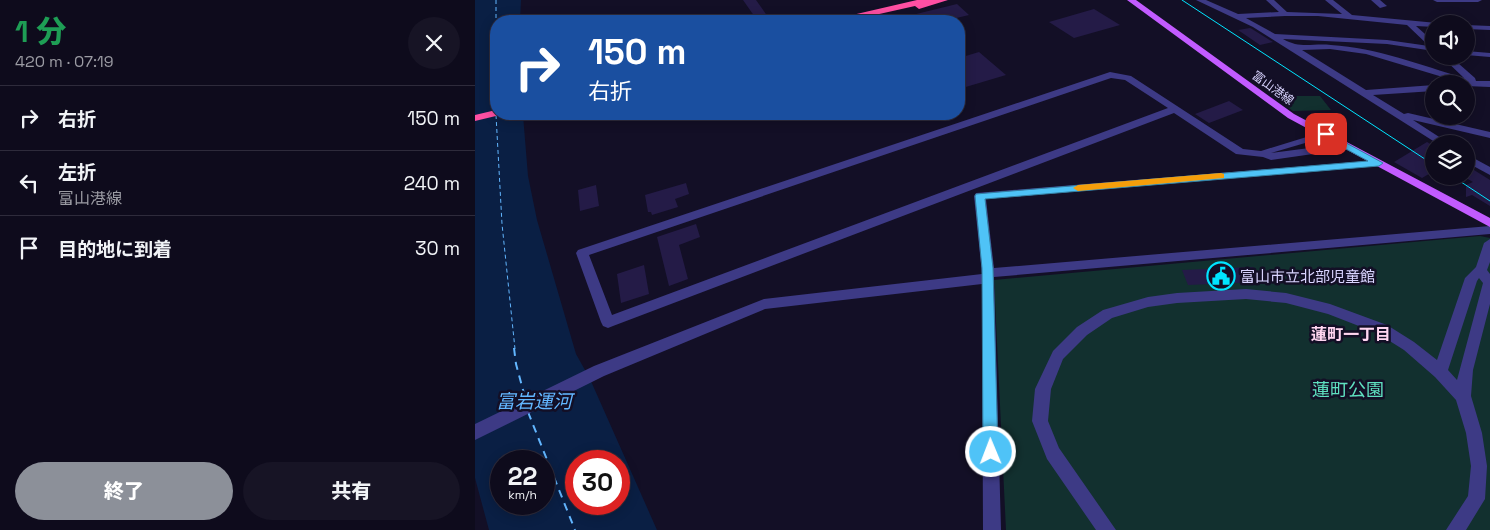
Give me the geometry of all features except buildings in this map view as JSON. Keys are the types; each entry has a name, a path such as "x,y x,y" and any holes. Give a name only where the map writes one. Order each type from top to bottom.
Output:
{"highway":[{"path":"864,15 928,0"},
{"path":"881,15 944,0"},
{"path":"475,108 490,104"},
{"path":"475,118 490,114"}],"main road":[{"name":"富山港線","path":"1131,0 1291,116 1490,223"}],"street":[{"path":"1200,0 1239,16 1297,48 1430,135"},
{"path":"1222,0 1239,16 1318,14 1425,25"},
{"path":"1271,0 1285,14"},
{"path":"1329,0 1350,17"},
{"path":"1375,0 1383,6"},
{"path":"1437,0 1478,0"},
{"path":"1410,24 1425,39"},
{"path":"1475,27 1490,28"},
{"path":"1275,36 1377,41 1425,47"},
{"path":"1297,48 1330,47 1367,52 1476,84 1490,84"},
{"path":"1475,54 1490,55"},
{"path":"1455,65 1476,84"},
{"path":"1175,109 608,322 582,253 1110,75 1129,78 1240,152 1265,154 1271,157 1348,146"},
{"path":"1363,92 1425,89"},
{"path":"1401,117 1408,116 1490,135"},
{"path":"1265,154 1266,151 1326,134"},
{"path":"992,530 988,275 980,196 1379,163"},
{"path":"1475,163 1490,172"},
{"path":"475,432 599,371 764,304 988,275 1263,248 1490,230"},
{"path":"1440,372 1471,278 1481,270 1490,243"},
{"path":"1455,530 1476,499 1479,466 1474,433 1463,396 1466,370 1489,283 1481,270"},
{"path":"1107,530 1053,453 1040,422 1043,389 1057,355 1082,331 1107,314 1148,302 1177,298 1246,294 1286,298 1331,309 1382,328 1409,346 1440,372 1463,396"}],"green space":[{"path":"1272,96 1320,96 1331,110 1293,111"},
{"name":"蓮町公園","path":"1480,236 1490,238 1490,530 1006,530 994,280"}],"water":[{"name":"富岩運河","path":"475,0 521,0 520,15 490,15 490,120 523,120 528,176 537,220 576,354 590,379 622,450 565,450 565,515 630,515 630,469 657,530 489,530 475,478"}],"ferry route":[{"path":"496,0 496,15"},
{"path":"496,120 502,224 515,349"},
{"path":"514,348 516,364 526,401"},
{"path":"528,412 575,530"}],"tram line":[{"path":"1182,0 1425,159"},
{"path":"1466,185 1490,201"}],"slow traffic":[{"path":"1078,188 1221,176"}],"place":[{"name":"富山市立北部児童館","path":"1221,276"}],"district":[{"name":"蓮町一丁目","path":"1351,334"}],"route":[{"path":"991,452 987,268 980,196 1379,163 1326,134"}]}
